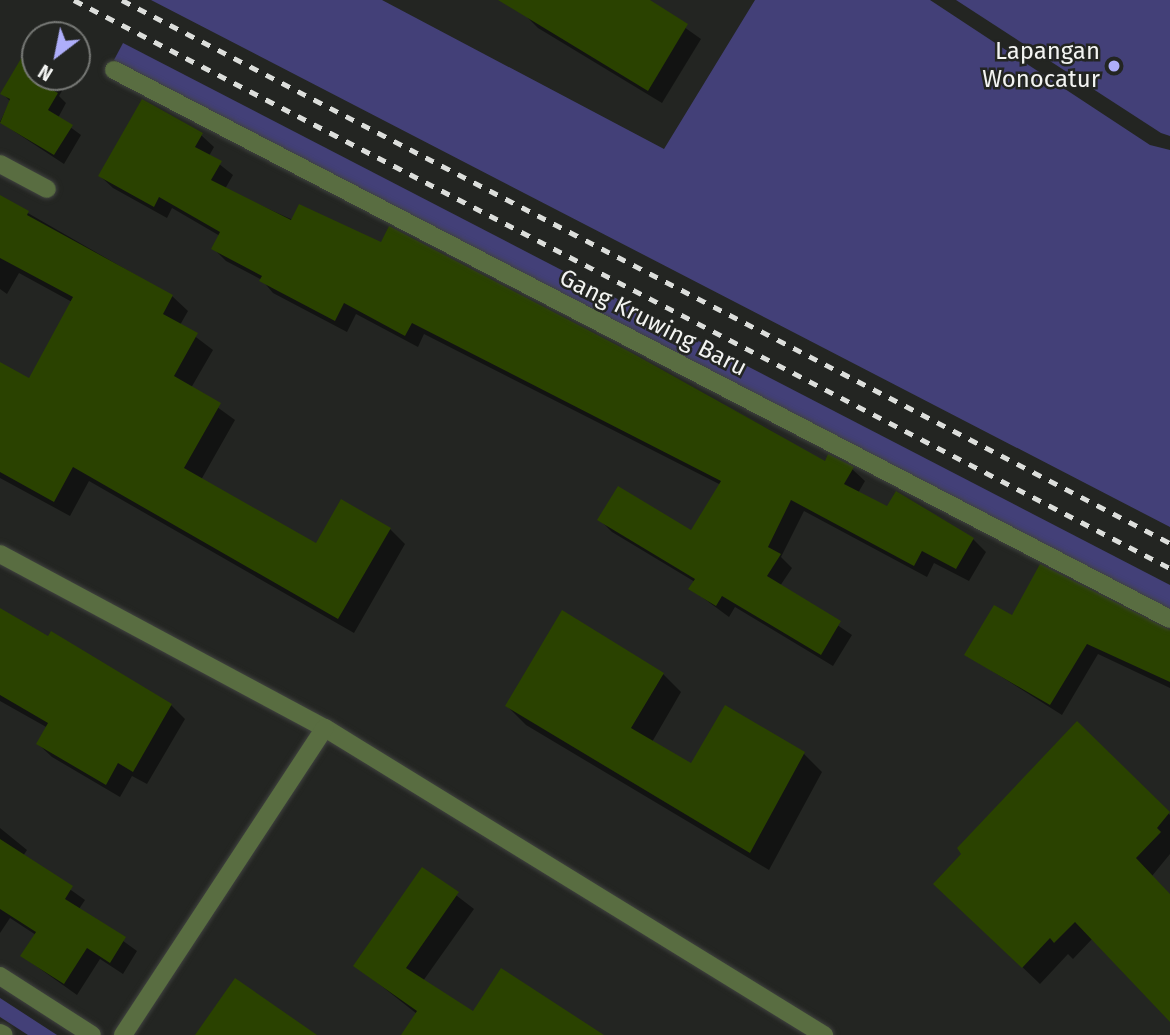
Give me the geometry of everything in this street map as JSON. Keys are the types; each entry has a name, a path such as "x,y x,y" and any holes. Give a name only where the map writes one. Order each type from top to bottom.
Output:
{"street":[{"name":"Gang Kruwing Baru","path":"114,70 1170,619"},
{"path":"0,164 47,188"},
{"path":"0,554 325,728 824,1035"},
{"path":"122,1035 325,728"},
{"path":"0,976 92,1035"}],"shaded area":[{"path":"151,0 382,0 664,149 755,0 930,0 1150,145 1170,150 1170,527"},
{"name":"Lapangan Wonocatur","path":"956,0 1170,0 1170,136 1161,133"},
{"path":"123,43 1170,585 1170,610 114,60"},
{"path":"0,998 57,1035 28,1035 0,1017"}],"building":[{"path":"498,0 650,0 688,24 648,91"},
{"path":"21,59 21,91 58,93 48,110 73,125 54,155 0,123 10,99 0,94"},
{"path":"142,99 203,133 195,147 222,161 211,180 291,220 299,204 381,242 389,226 632,353 825,461 828,454 854,467 844,484 887,506 896,491 974,538 956,569 922,551 914,566 791,500 768,547 781,554 767,576 841,621 821,655 722,596 716,606 688,589 695,579 597,520 618,486 691,530 721,481 412,323 405,336 344,303 335,321 259,281 262,276 211,249 220,232 159,197 154,207 98,176"},
{"path":"0,195 29,211 27,215 173,295 163,314 198,333 174,376 221,403 184,468 316,543 341,499 391,528 338,619 73,467 54,502 0,472 0,362 29,378 73,297 0,258"},
{"path":"1040,564 1170,630 1170,682 1087,644 1050,705 964,655 994,605 1012,615"},
{"path":"0,608 48,636 51,631 172,704 133,772 118,763 106,785 36,744 48,723 0,695"},
{"path":"562,610 664,673 631,728 691,763 725,705 805,752 750,853 505,706"},
{"path":"1077,721 1170,812 1157,828 1161,832 1136,858 1170,894 1170,1022 1075,922 1054,943 1050,938 1022,968 933,884 961,854 957,848"},
{"path":"0,839 73,886 65,899 126,937 110,963 87,948 64,984 20,956 36,932 0,909"},
{"path":"422,867 459,892 406,968 473,1011 501,968 604,1035 401,1035 417,1011 353,966"},
{"path":"235,978 317,1035 195,1035"}],"railway":[{"path":"74,0 1170,568"},
{"path":"122,0 1170,543"}],"place":[{"name":"Lapangan Wonocatur","path":"1114,66"}]}
